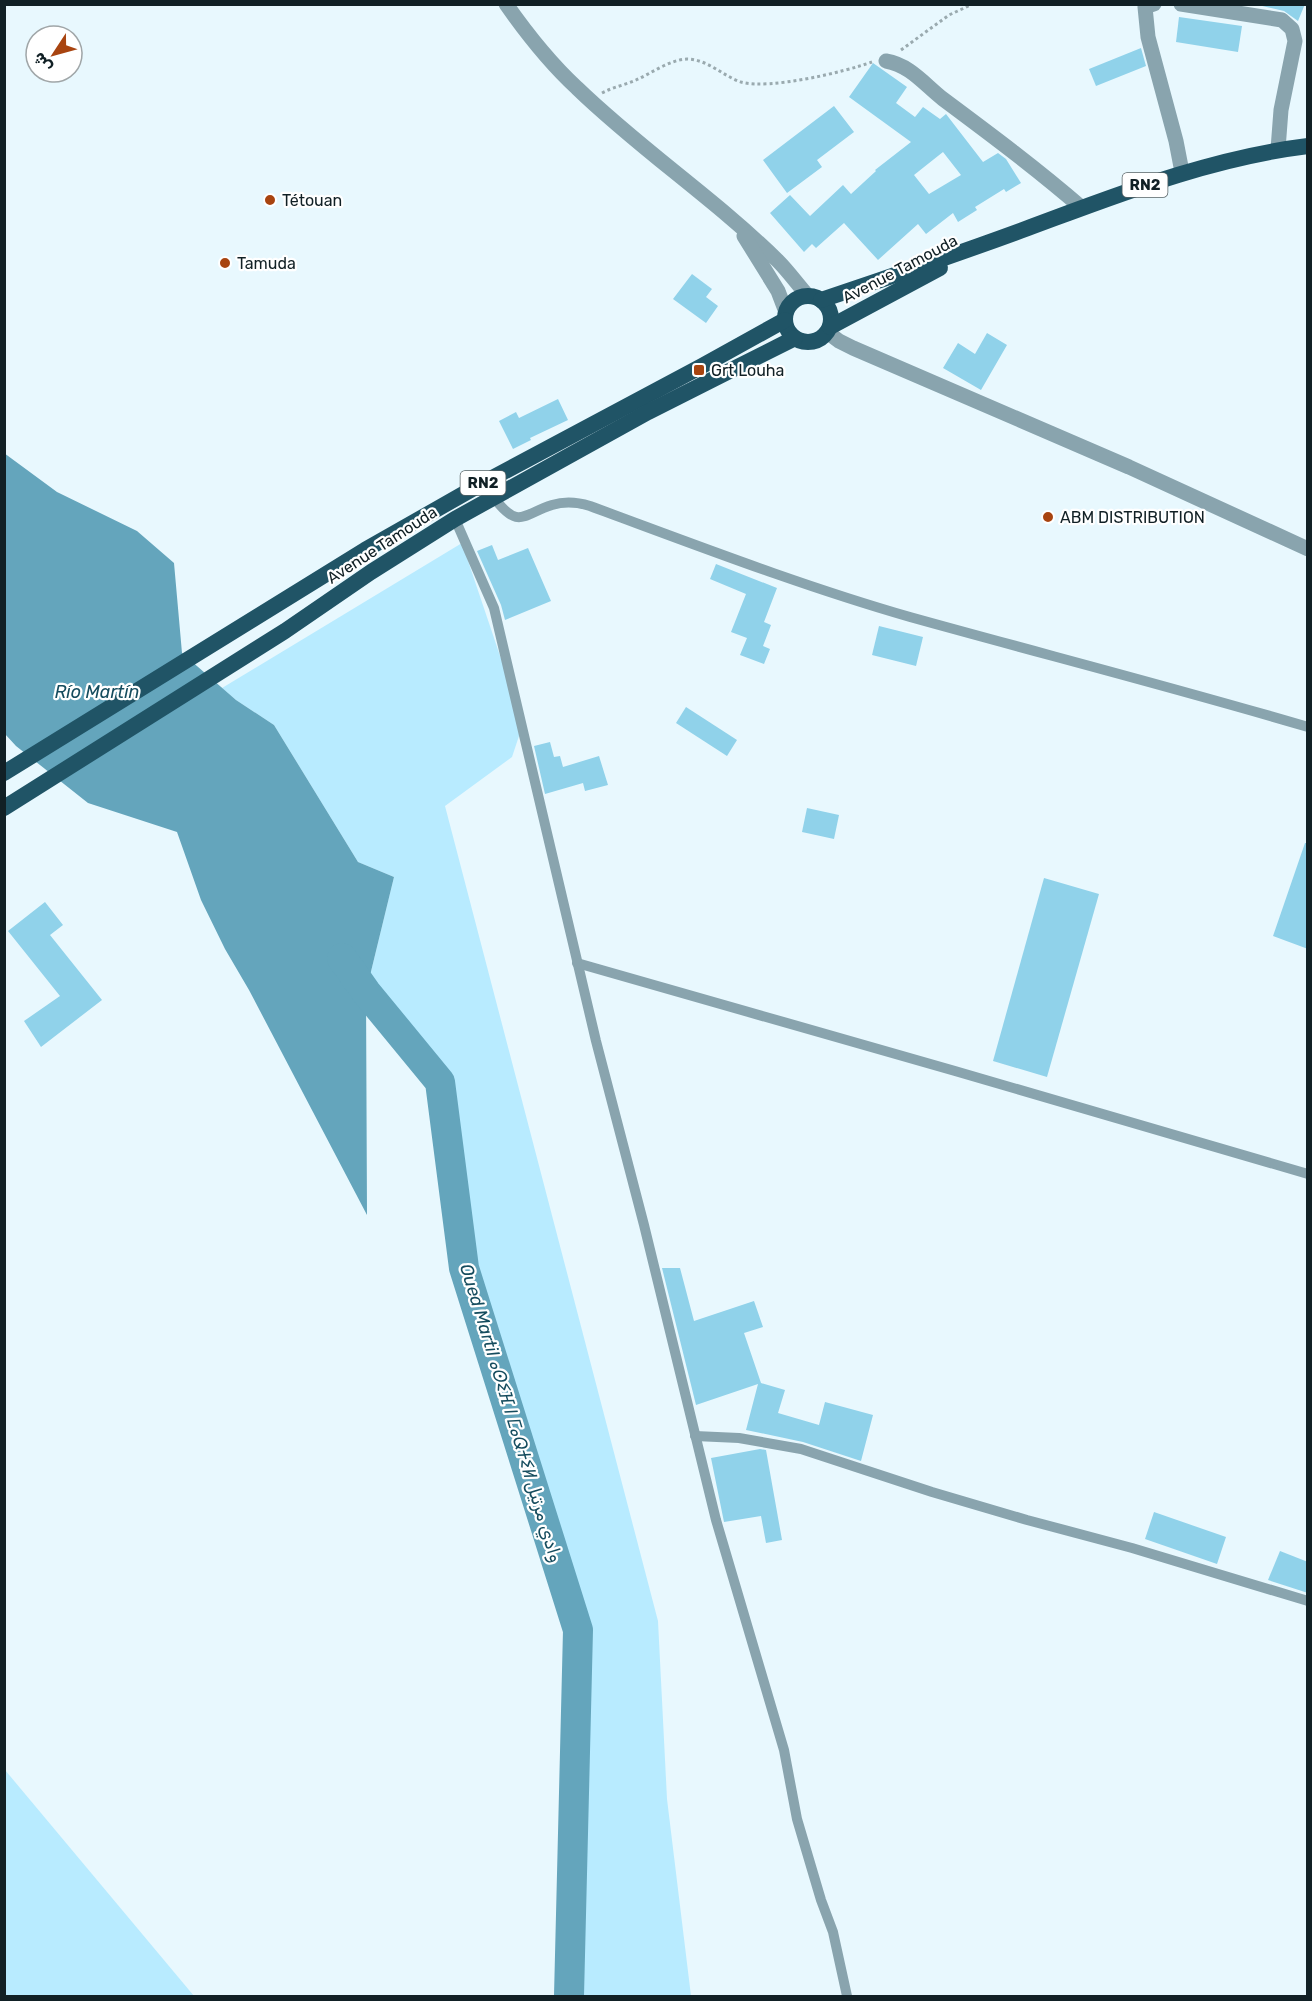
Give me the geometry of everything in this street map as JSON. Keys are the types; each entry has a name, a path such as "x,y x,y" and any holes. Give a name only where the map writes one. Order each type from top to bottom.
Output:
{"highway":[{"name":"Avenue Tamouda","path":"815,298 988,243 1182,172 1278,149 1308,146"},
{"name":"Avenue Tamouda","path":"828,335 988,243"},
{"name":"RN2","path":"785,316 795,300 815,298"},
{"path":"785,316 788,330 795,338 802,341 828,335 830,312 815,298"},
{"name":"Avenue Tamouda","path":"4,773 365,550 785,316"},
{"name":"Avenue Tamouda","path":"4,808 285,631 371,572 455,519 495,499 648,412 795,338"}],"street":[{"path":"506,4 558,70 653,155 734,221 815,298"},
{"path":"1181,4 1282,20 1292,29 1294,41 1281,110 1278,149"},
{"path":"1148,5 1148,37 1182,172"},
{"path":"886,61 896,62 914,73 1082,208"},
{"path":"734,221 778,291 785,316"},
{"path":"828,335 915,376 1129,467 1308,549"}],"lane":[{"path":"495,499 509,514 522,517 562,503 571,502 590,506 756,567 909,616 1308,727"},
{"path":"455,519 494,608 577,963 730,1572 784,1750 797,1819 833,1932 847,1996"},
{"path":"577,963 1308,1174"},
{"path":"696,1436 739,1437 801,1449 985,1508 1132,1548 1308,1601"}],"path":[{"path":"589,99 670,63 686,59 695,60 742,82 757,84 830,74 853,69 873,61 886,61 949,15 973,4"}],"shaded area":[{"path":"462,543 523,724 512,757 445,806 658,1621 667,1799 691,1996 569,1996 578,1630 464,1268 440,1082 366,992 394,877 358,862 274,725 222,688"},
{"path":"5,1770 194,1996 5,1996"}],"water":[{"name":"Río Martín","path":"4,453 57,492 137,531 174,563 182,653 236,700 274,725 358,862 394,877 366,992 367,1215 249,990 225,949 201,900 177,832 88,803 16,746 5,734"}],"building":[{"path":"1305,4 1298,21 1284,11 1258,5"},
{"path":"1179,17 1242,26 1238,52 1176,42"},
{"path":"1141,48 1146,66 1096,86 1089,69"},
{"path":"873,63 907,87 896,103 915,117 923,107 940,119 946,114 983,162 998,153 1006,159 1021,183 1006,192 1004,189 975,207 977,210 958,222 953,213 926,234 918,224 878,260 844,223 816,248 812,244 804,252 770,213 790,195 810,216 843,185 851,194 875,170 911,142 849,97","holes":["943,152 961,175 929,194 914,175"]},
{"path":"834,106 854,132 817,160 822,167 787,193 763,160"},
{"path":"692,274 712,289 706,297 718,306 706,323 673,299"},
{"path":"987,333 1007,345 981,390 943,368 958,343 975,354"},
{"path":"558,399 568,420 530,438 531,440 513,449 499,421 516,412 519,418"},
{"path":"492,545 498,560 528,548 551,601 505,620 501,605 477,551"},
{"path":"716,564 777,588 764,622 771,625 763,646 770,649 764,664 740,655 747,638 731,632 746,594 710,579"},
{"path":"879,626 923,637 916,666 872,655"},
{"path":"686,707 737,740 727,756 676,723"},
{"path":"550,742 554,757 560,756 563,767 599,756 608,785 585,791 583,783 545,794 534,746"},
{"path":"807,808 839,815 834,839 802,832"},
{"path":"1305,843 1308,843 1308,949 1273,936"},
{"path":"1044,878 1099,894 1047,1077 993,1061"},
{"path":"45,902 63,925 50,935 102,1000 41,1047 24,1021 60,996 8,931"},
{"path":"662,1268 680,1268 694,1321 754,1301 763,1327 744,1333 761,1383 785,1390 778,1413 819,1425 825,1402 873,1415 861,1461 803,1442 746,1430 758,1384 696,1405"},
{"path":"760,1449 766,1450 782,1540 766,1543 761,1516 724,1522 711,1458"},
{"path":"1154,1512 1226,1537 1217,1564 1145,1539"},
{"path":"1280,1551 1308,1562 1308,1593 1268,1580"}],"waterway":[{"name":"Oued Martil ⴰⵙⵉⴼ ⵏ ⵎⴰⵕⵜⵉⵍ وادي مرتيل","path":"342,958 366,992 440,1082 464,1268 578,1630 569,1996"}],"place":[{"name":"Tétouan","path":"270,200"},
{"name":"Tamuda","path":"225,263"},
{"name":"Grt Louha","path":"699,370"},
{"name":"ABM DISTRIBUTION","path":"1048,517"}]}
